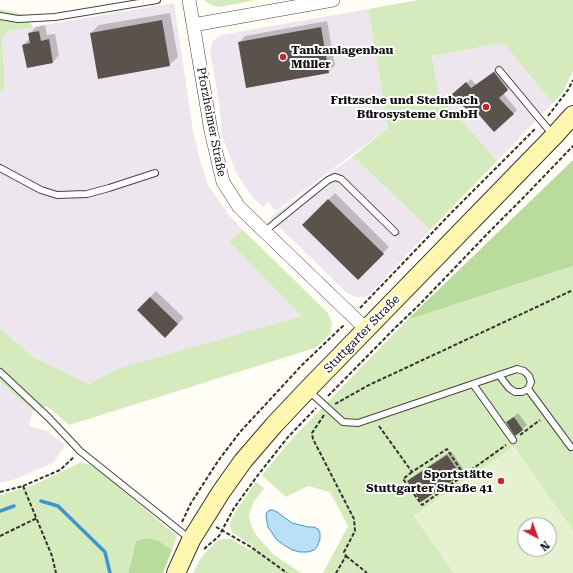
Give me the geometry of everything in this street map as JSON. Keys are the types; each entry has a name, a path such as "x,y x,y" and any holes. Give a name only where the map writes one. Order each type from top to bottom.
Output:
{"main road":[{"name":"Stuttgarter Straße","path":"176,573 190,541 221,492 243,461 274,425 573,115"}],"street":[{"name":"Pforzheimer Straße","path":"189,0 211,131 223,182 239,207 366,329"},
{"path":"193,25 333,0"}],"lane":[{"path":"0,16 18,19 55,17 157,0"},
{"path":"499,70 554,136"},
{"path":"0,168 41,190 56,195 87,194 155,173"},
{"path":"265,231 328,180 335,177 341,179 395,232"},
{"path":"308,390 343,422 358,423 374,418 499,375 517,369 524,371 529,376 530,382 528,389 522,392 515,392 509,388 499,375"},
{"path":"0,372 48,417 80,451 190,541"},
{"path":"473,384 513,440"},
{"path":"528,389 572,447"}],"path":[{"path":"573,80 568,90 548,116 453,211 240,432 218,461 187,510 190,541 219,536 234,508 288,438 573,146"},
{"path":"367,573 346,556 344,552 355,531 354,519 313,439 312,433 328,408 370,385 573,290"},
{"path":"464,475 447,449 403,479 422,505 464,475 513,440 548,415"},
{"path":"374,418 412,472"},
{"path":"0,492 23,486 60,470 80,451"},
{"path":"23,486 52,556 56,573"},
{"path":"187,510 251,546 287,573"},
{"path":"0,536 36,518"},
{"path":"336,573 346,556"}],"shaded area":[{"path":"174,3 193,131 200,160 208,185 229,215 243,230 229,242 303,316 119,368 89,384 33,357 0,328 0,93 5,88 2,38 9,31"},
{"path":"368,9 388,128 276,211 268,202 263,207 252,197 236,172 222,136 219,104 210,51 213,41 221,35"},
{"path":"503,43 553,103 497,161 439,94 432,56"},
{"path":"353,156 430,230 368,296 364,297 356,297 347,293 270,218"},
{"path":"0,382 33,411 29,426 47,431 65,445 54,462 19,478 0,483"}],"green space":[{"path":"204,0 256,0 219,7 211,5"},
{"path":"418,0 573,0 573,71 563,92 553,103 503,43 432,56 439,94 497,161 430,230 353,156 388,128 368,9"},
{"path":"0,9 25,15 33,27 9,31 2,38 5,88 0,93"},
{"path":"573,160 573,266 407,320"},
{"path":"243,230 328,313 332,324 330,334 315,348 69,425 47,406 33,411 0,382 0,328 33,357 89,384 119,368 302,316 229,242"},
{"path":"573,266 573,531 514,447 414,516 454,573 323,573 348,526 330,492 308,486 286,497 262,475 291,440 407,320"},
{"name":"Sportstätte Stuttgarter Straße 41","path":"514,446 573,531 573,573 454,573 414,516"},
{"path":"79,463 89,464 102,473 177,536 172,550 159,541 148,538 133,551 128,573 0,573 0,495 34,485"},
{"path":"256,482 264,488 254,501 249,515 251,525 256,535 273,554 301,573 193,573 202,556 218,540 231,539 250,550 253,546 233,533 230,526 232,517"},
{"path":"148,538 159,541 172,550 163,573 128,573 136,541"}],"water":[{"path":"270,510 277,512 292,523 318,529 320,539 317,547 308,552 300,552 292,550 277,540 268,527 266,516 267,512"}],"building":[{"path":"162,20 170,66 98,79 90,33"},
{"name":"Tankanlagenbau Müller","path":"321,27 329,73 246,88 238,42"},
{"path":"39,31 41,41 49,39 53,63 27,68 22,45 30,43 28,33"},
{"name":"Fritzsche und Steinbach Bürosysteme GmbH","path":"494,72 508,90 499,98 514,114 494,132 479,115 477,117 455,100 451,95 466,82 471,88"},
{"path":"328,199 384,254 358,280 302,225"},
{"path":"150,297 178,324 165,338 137,310"},
{"path":"514,417 523,430 515,436 506,422"},
{"path":"447,455 461,475 421,502 407,481"}],"waterway":[{"path":"41,501 58,506 105,552 110,573"},
{"path":"0,511 14,506"}],"place":[{"name":"Tankanlagenbau Müller","path":"283,57"},
{"name":"Fritzsche und Steinbach Bürosysteme GmbH","path":"486,107"},
{"name":"Sportstätte Stuttgarter Straße 41","path":"501,481"}]}
